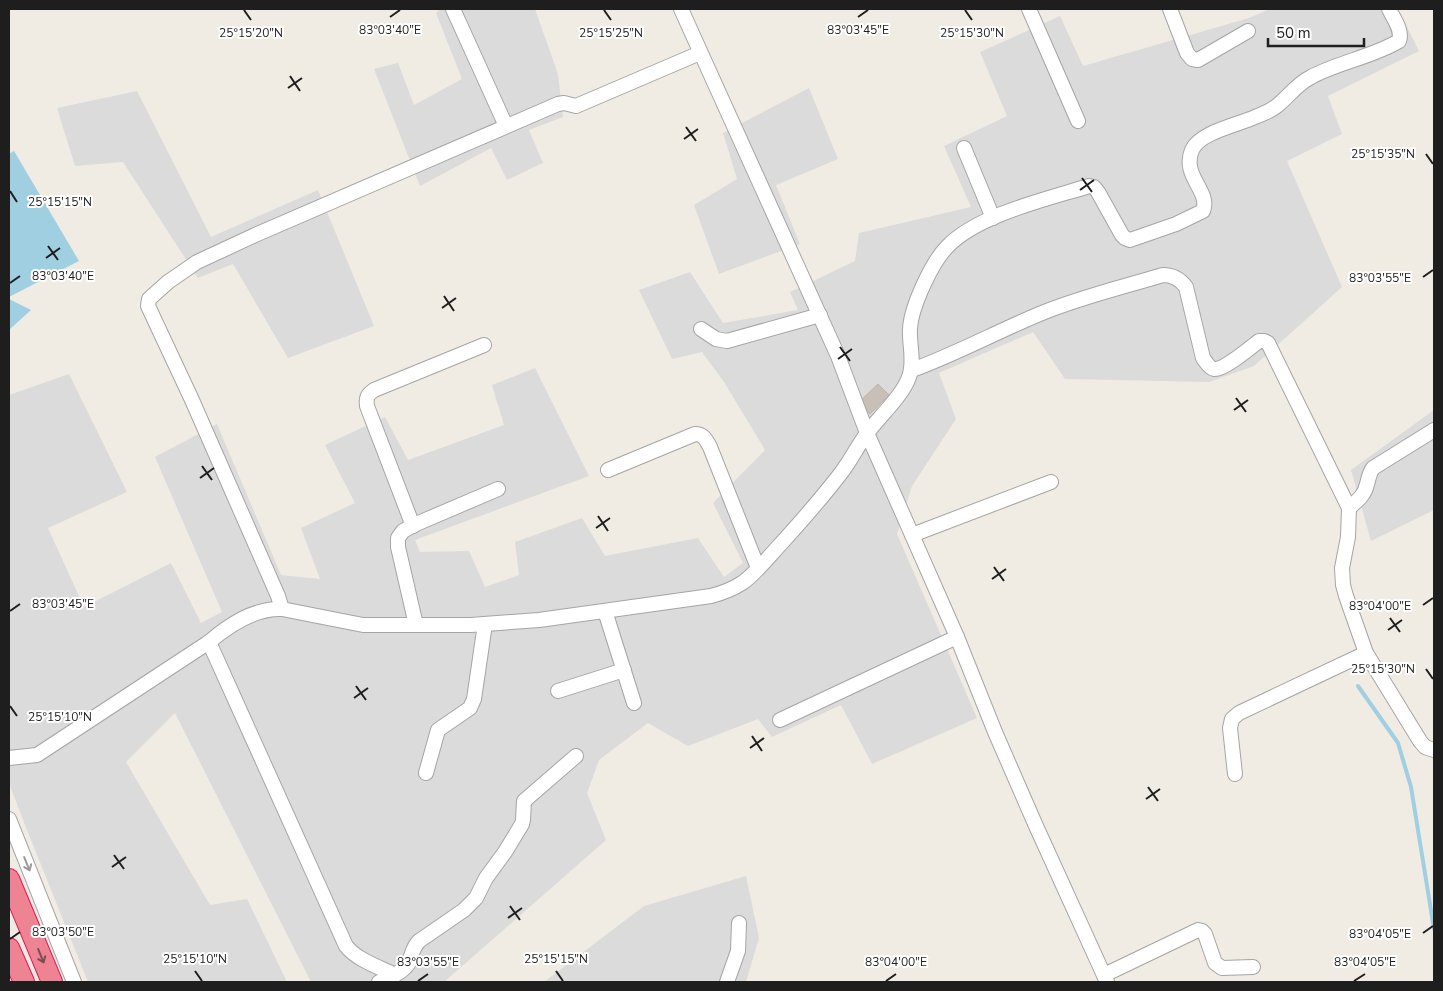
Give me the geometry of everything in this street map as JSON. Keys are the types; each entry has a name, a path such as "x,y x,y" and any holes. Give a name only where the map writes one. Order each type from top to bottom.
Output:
{"highway":[{"path":"9,879 52,982"},
{"path":"9,948 24,982"}],"street":[{"path":"453,9 506,126"},
{"path":"681,9 838,356 867,433 956,636 995,732 1106,978 1198,930 1205,934 1215,963 1218,966 1222,968 1253,967"},
{"path":"1029,9 1078,121"},
{"path":"1170,9 1187,53 1192,59 1198,60 1248,31"},
{"path":"9,758 37,755 208,642 227,627 260,611 282,609 363,625 485,624 540,620 711,596 727,591 743,582 758,568 802,520 851,459 867,433 901,392 912,370 910,327 915,303 938,256 947,246 960,235 993,218 1089,186 1094,187 1098,192 1122,235 1130,240 1176,224 1203,211 1205,205 1203,197 1190,170 1189,160 1196,143 1213,133 1256,117 1278,106 1296,86 1311,77 1399,41 1401,37 1400,32 1389,9"},
{"path":"282,609 192,400 148,306 149,300 168,282 197,262 255,235 561,103 576,106 700,52"},
{"path":"964,148 993,218"},
{"path":"912,370 942,359 1044,312 1163,275 1171,275 1186,287 1203,358 1213,369 1226,365 1259,341 1268,343 1349,508 1348,537 1342,568 1343,585 1366,653 1420,741 1425,747 1434,750"},
{"path":"701,329 716,339 727,341 820,315"},
{"path":"413,526 366,399 374,390 484,345"},
{"path":"1349,508 1363,495 1373,468 1434,430"},
{"path":"608,470 695,434 705,437 758,568"},
{"path":"912,535 1051,482"},
{"path":"416,625 398,547 398,538 403,531 413,526 498,489"},
{"path":"605,611 634,703"},
{"path":"426,773 438,730 470,708 474,699 485,624"},
{"path":"780,720 956,636"},
{"path":"208,642 346,946 359,957 395,975"},
{"path":"1235,774 1230,728 1232,719 1239,713 1366,653"},
{"path":"558,691 624,670"},
{"path":"379,982 404,969 408,964 414,946 419,941 464,910 476,898 486,878 524,820 524,801 576,756"},
{"path":"9,819 74,982"},
{"path":"727,982 738,951 738,923"}],"shaded area":[{"path":"440,9 535,9 558,74 563,117 529,130 543,163 507,180 491,148 420,186 374,69 398,63 414,105 462,79 436,13"},
{"path":"1270,9 1398,9 1419,51 1328,96 1342,134 1287,161 1342,287 1254,366 1209,382 1065,379 1033,332 939,373 956,419 912,486 897,534 977,718 872,764 841,705 772,737 758,719 688,746 648,723 599,760 587,793 606,840 444,982 311,982 175,713 126,762 210,905 247,899 287,982 88,982 9,783 9,395 69,374 127,492 48,528 84,607 171,563 201,623 222,612 155,457 217,424 281,575 320,579 301,528 355,503 325,445 385,417 408,460 504,425 492,385 535,368 589,476 415,540 420,552 469,551 485,587 519,575 515,542 582,518 605,556 698,538 724,577 743,563 713,503 765,450 724,382 702,352 672,359 639,290 690,272 723,323 798,310 790,292 855,261 859,233 971,207 944,146 1007,116 980,52 1060,16 1083,66 1249,18"},
{"path":"809,88 838,159 776,185 800,244 719,274 694,205 737,179 723,133"},
{"path":"137,91 211,237 318,190 374,326 288,358 233,264 198,278 123,162 75,166 57,108"},
{"path":"1434,410 1434,510 1371,541 1351,470"},
{"path":"746,876 759,938 746,982 544,982 644,906"}],"water":[{"path":"14,151 79,261 9,297 9,154"},
{"path":"9,299 31,310 9,330"}],"building":[{"path":"878,384 889,395 870,414 859,402"}],"waterway":[{"path":"1358,686 1398,743 1411,787 1434,929"}]}
